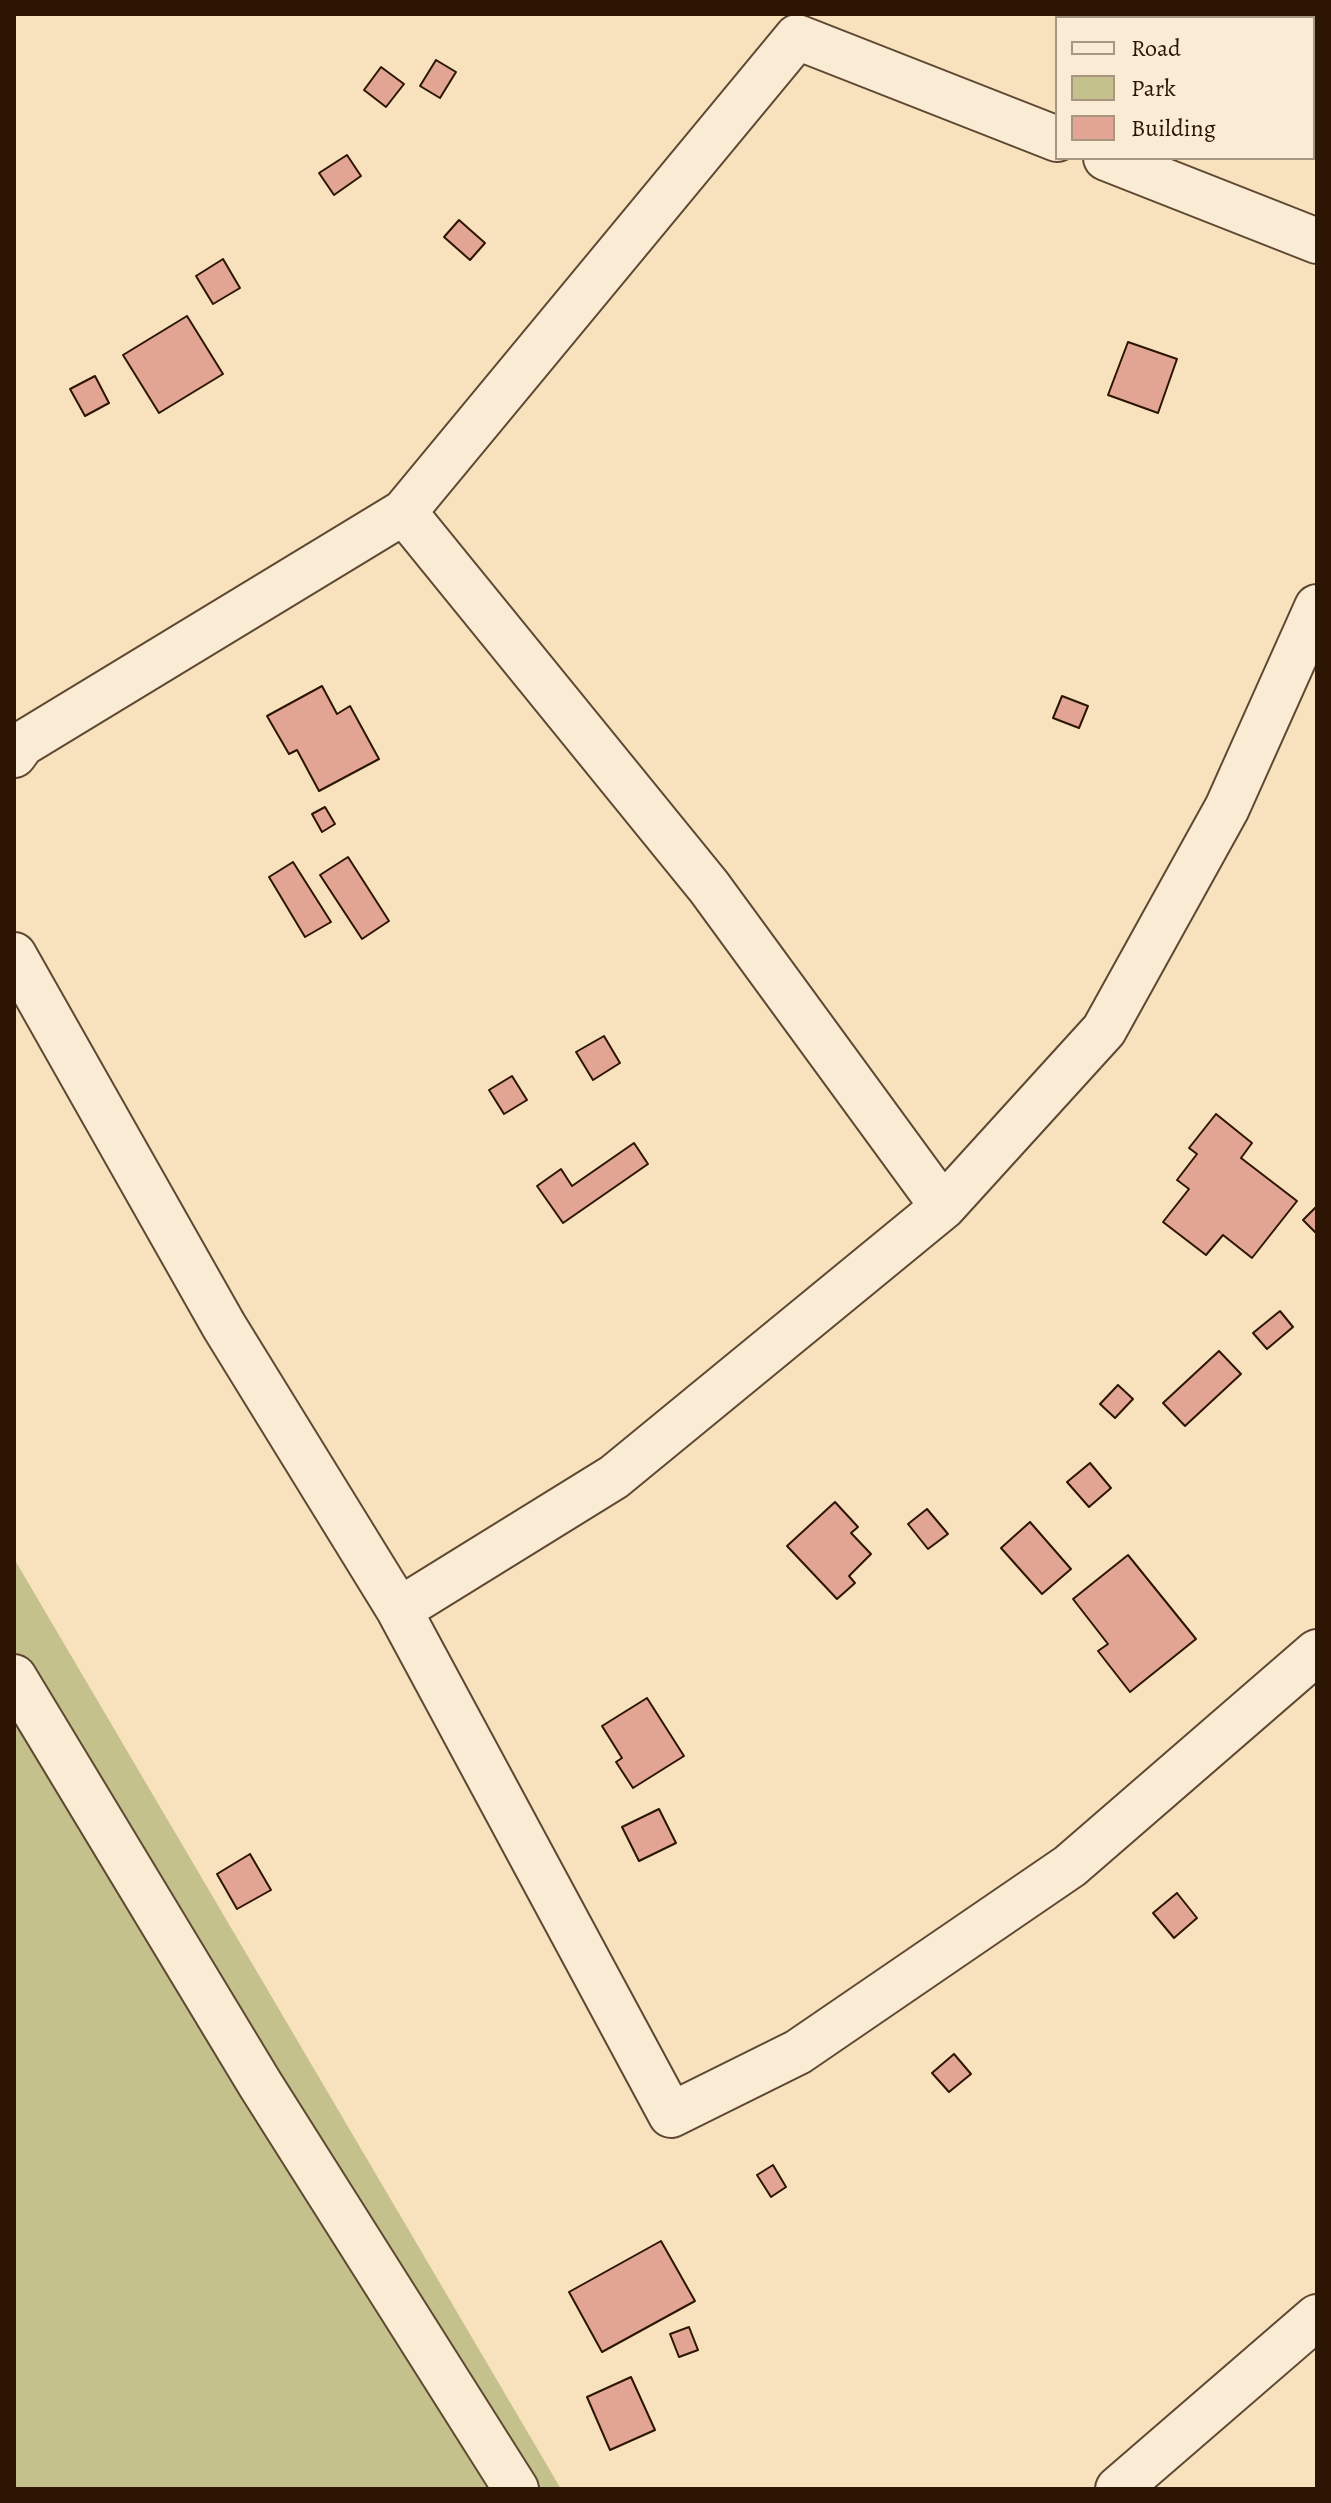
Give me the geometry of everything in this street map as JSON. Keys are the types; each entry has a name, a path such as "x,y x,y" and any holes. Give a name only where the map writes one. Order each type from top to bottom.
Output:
{"street":[{"path":"14,755 22,744 404,512 788,25 1055,138"},
{"path":"1111,160 1317,241"},
{"path":"404,512 709,887 943,1207"},
{"path":"399,1610 614,1477 943,1207 1104,1030 1227,808 1317,607"},
{"path":"14,955 224,1326 399,1610 671,2115 798,2052 1070,1866 1317,1652"},
{"path":"14,1677 260,2084 516,2489"},
{"path":"1118,2489 1317,2317"}],"green space":[{"path":"16,1562 561,2489 14,2489"}],"building":[{"path":"436,60 456,72 440,98 420,86"},
{"path":"381,67 404,84 386,107 364,90"},
{"path":"347,155 361,176 334,195 319,173"},
{"path":"459,220 485,243 470,260 444,237"},
{"path":"223,259 240,288 213,304 196,276"},
{"path":"187,316 223,374 159,413 123,355"},
{"path":"1128,342 1177,359 1158,413 1108,395"},
{"path":"95,376 109,403 85,416 70,389"},
{"path":"322,686 337,714 350,706 379,759 319,791 297,750 289,754 267,716"},
{"path":"1062,696 1088,706 1079,728 1053,718"},
{"path":"325,807 335,824 322,832 312,814"},
{"path":"348,857 389,921 362,939 320,875"},
{"path":"293,862 331,922 305,937 269,877"},
{"path":"604,1036 620,1063 593,1080 576,1052"},
{"path":"512,1076 527,1100 504,1114 489,1090"},
{"path":"1216,1114 1252,1143 1241,1158 1297,1201 1252,1258 1223,1235 1206,1255 1163,1222 1189,1189 1177,1180 1197,1154 1189,1148"},
{"path":"634,1143 648,1164 563,1223 537,1186 561,1169 572,1186"},
{"path":"1317,1206 1317,1234 1303,1220"},
{"path":"1280,1311 1293,1327 1267,1349 1253,1333"},
{"path":"1219,1351 1241,1374 1185,1426 1163,1403"},
{"path":"1118,1385 1133,1399 1115,1418 1100,1404"},
{"path":"1090,1463 1111,1488 1089,1507 1067,1482"},
{"path":"835,1502 858,1527 851,1533 871,1554 849,1576 855,1583 837,1599 787,1546"},
{"path":"927,1509 948,1534 928,1549 908,1524"},
{"path":"1030,1522 1071,1569 1042,1594 1001,1548"},
{"path":"1128,1555 1196,1639 1130,1692 1098,1651 1108,1644 1073,1599"},
{"path":"647,1698 684,1756 633,1788 616,1762 622,1758 602,1726"},
{"path":"659,1809 676,1843 639,1861 622,1827"},
{"path":"250,1854 271,1890 237,1909 217,1874"},
{"path":"1177,1893 1197,1918 1174,1938 1153,1913"},
{"path":"954,2054 971,2074 949,2092 932,2073"},
{"path":"773,2165 786,2187 771,2197 757,2175"},
{"path":"661,2241 695,2301 602,2352 569,2292"},
{"path":"689,2327 698,2350 679,2357 670,2334"},
{"path":"631,2377 655,2430 610,2450 587,2397"}]}
